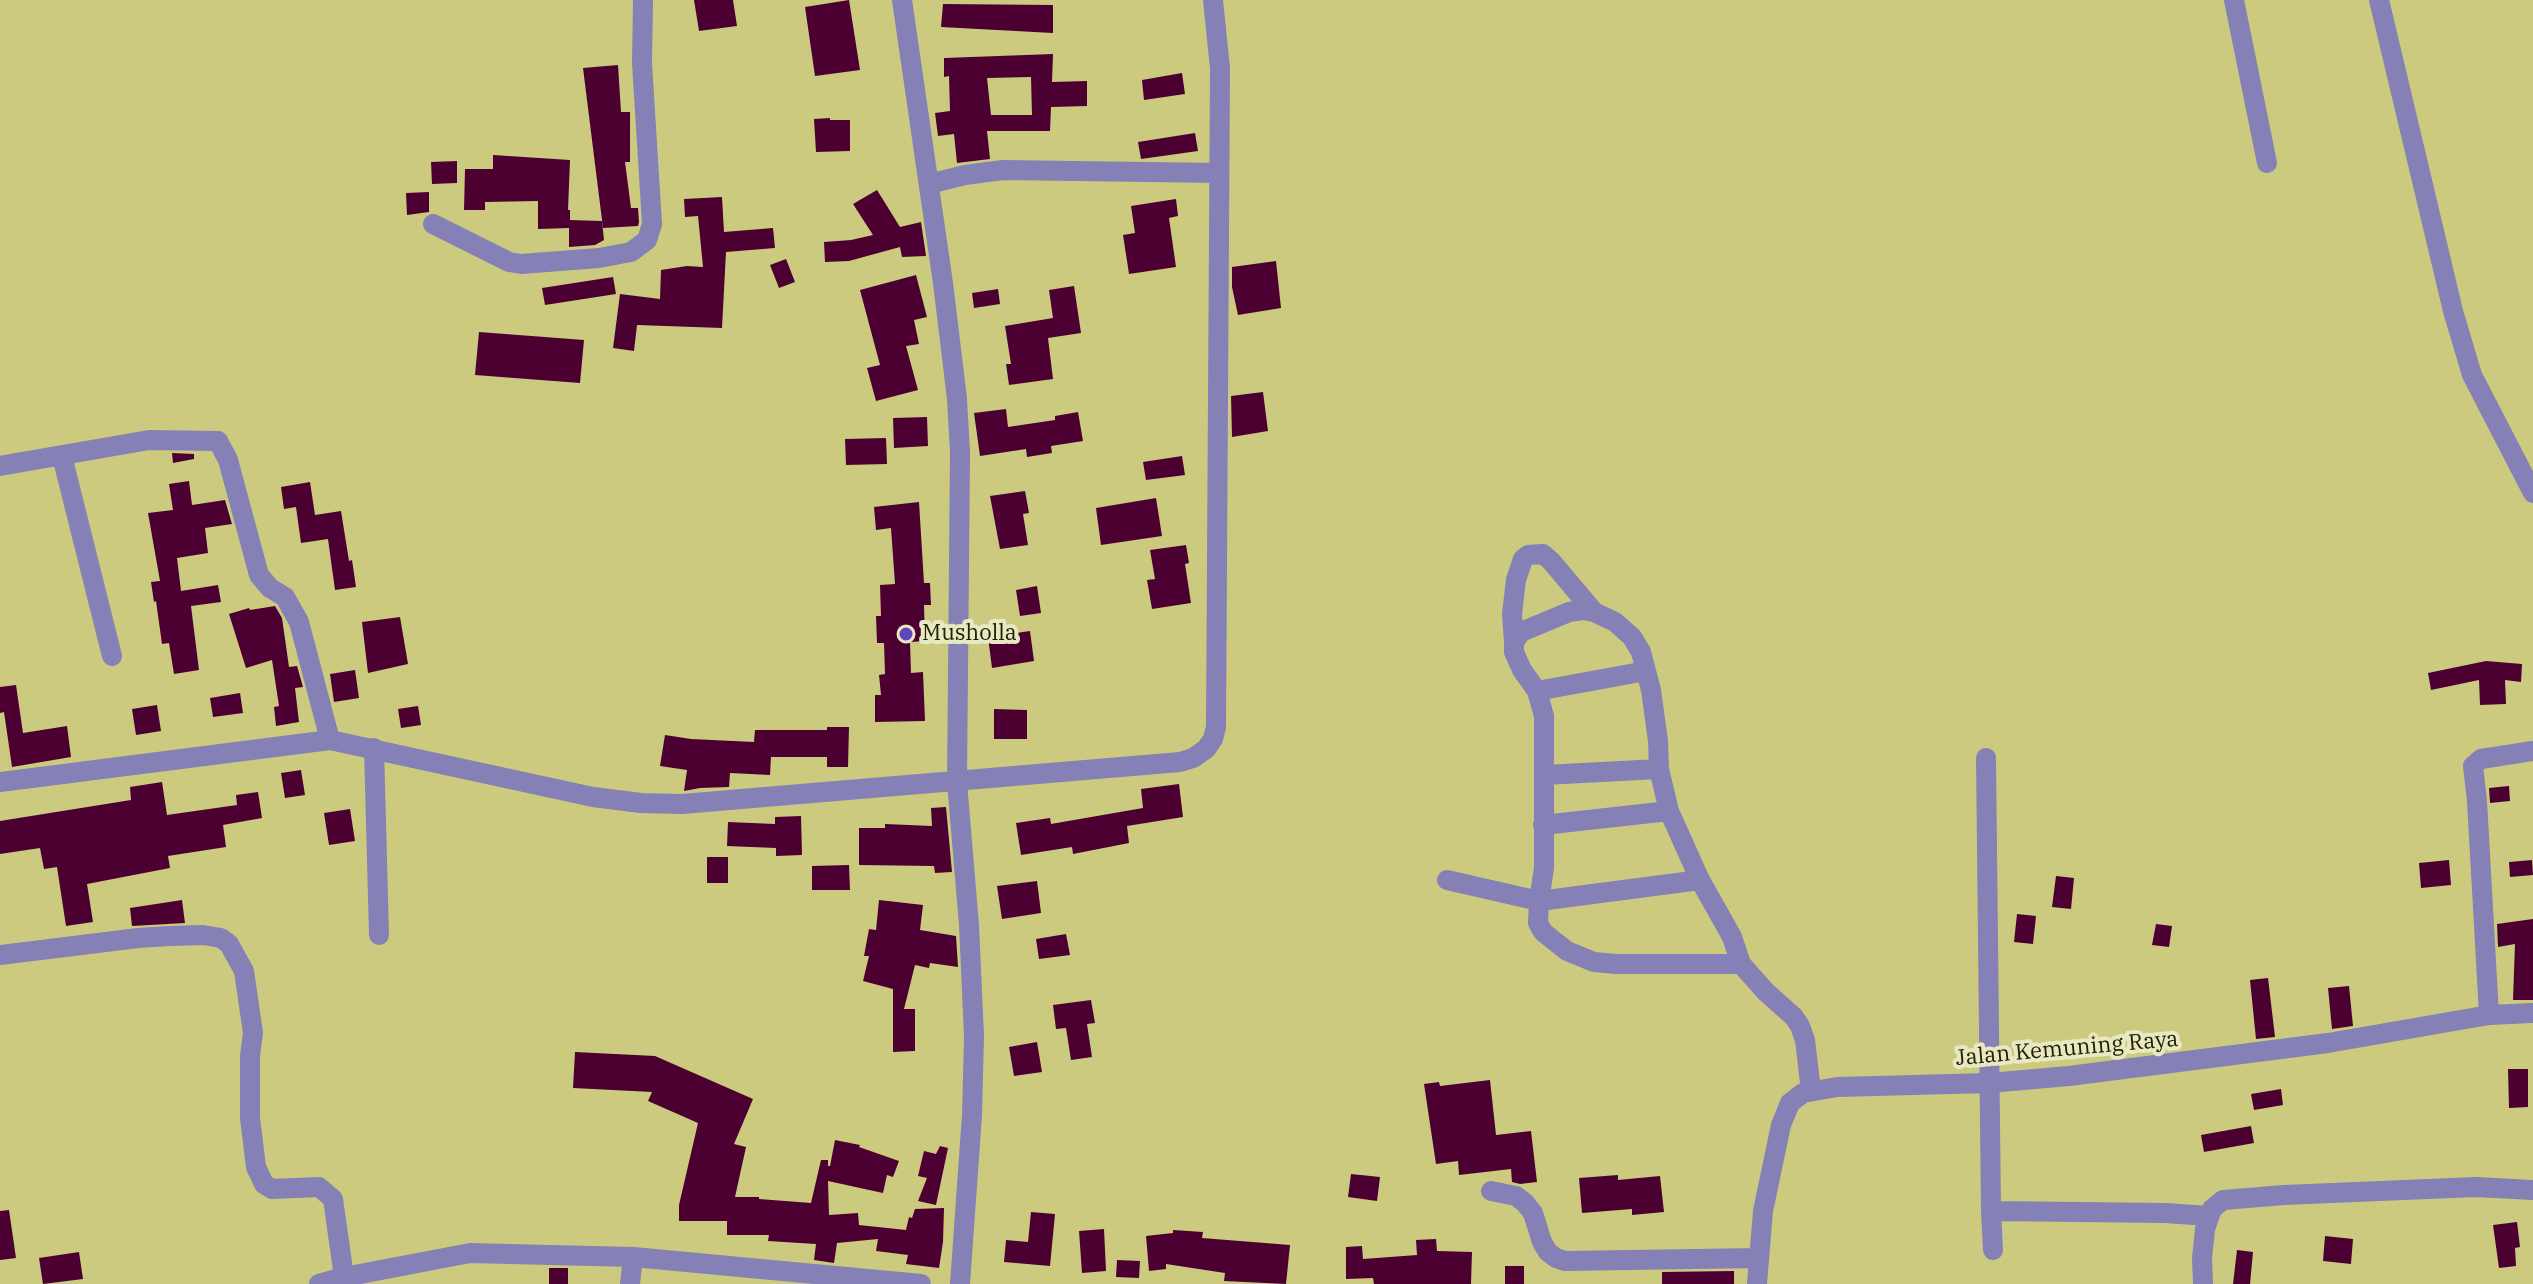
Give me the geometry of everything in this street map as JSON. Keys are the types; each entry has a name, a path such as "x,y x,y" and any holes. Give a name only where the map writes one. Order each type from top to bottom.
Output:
{"street":[{"path":"433,224 509,262 521,264 599,258 631,252 647,240 652,224 642,63 643,0"},
{"path":"902,0 957,399 960,452 957,782 969,925 974,1036 972,1115 960,1284"},
{"path":"0,782 330,740 593,797 682,804 1180,762 1193,758 1206,749 1216,727 1220,68 1213,0"},
{"path":"2234,0 2267,163"},
{"path":"2379,0 2453,311 2472,375 2533,493"},
{"path":"929,184 1003,170 1219,173"},
{"path":"0,466 149,440 218,441 228,460 259,575 270,588 285,597 299,622 330,740"},
{"path":"62,456 112,656"},
{"path":"1594,612 1543,554 1528,555 1523,559 1516,580 1512,614 1514,652 1537,691 1544,716 1544,868 1538,923 1543,932 1567,951 1594,962 1741,964"},
{"path":"1514,642 1521,632 1550,618 1583,610 1615,622 1632,637 1641,652 1651,690 1659,769 1669,811 1700,880 1732,937 1741,964 1794,1017 1805,1040 1811,1091 1799,1095 1790,1103 1781,1125 1763,1211 1757,1284"},
{"path":"1537,691 1646,671"},
{"path":"374,748 379,935"},
{"path":"2489,1015 2473,766 2481,759 2533,751"},
{"path":"1986,758 1993,1250"},
{"path":"1544,775 1659,769"},
{"path":"1543,825 1669,811"},
{"path":"1447,880 1539,901 1700,880"},
{"path":"0,955 170,936 203,935 221,938 229,944 244,971 253,1033 250,1118 256,1167 264,1184 272,1189 319,1187 333,1199 344,1277"},
{"name":"Jalan Kemuning Raya","path":"1811,1091 1837,1087 1989,1083 2122,1070 2328,1043 2489,1015 2533,1013"},
{"path":"2203,1284 2203,1241 2209,1216 2223,1200 2476,1187 2533,1190"},
{"path":"1491,1191 1516,1196 1525,1203 1533,1213 1548,1252 1565,1261 1759,1258"},
{"path":"1991,1211 2209,1216"},
{"path":"319,1284 344,1277 402,1275 470,1253 633,1257 921,1284"},
{"path":"630,1284 633,1257"}],"building":[{"path":"694,0 733,0 737,26 699,31"},
{"path":"849,0 860,70 815,76 805,7"},
{"path":"943,4 1053,5 1053,33 941,27"},
{"path":"1053,54 1052,82 1087,81 1087,106 1051,107 1050,131 987,131 990,159 957,163 954,134 938,136 935,113 950,111 949,76 944,77 944,58","holes":["1031,77 1032,115 991,115 987,78"]},
{"path":"618,65 621,112 630,112 630,162 625,162 631,208 638,208 639,222 638,226 603,228 583,68"},
{"path":"1182,73 1185,94 1144,100 1142,80"},
{"path":"814,119 850,120 850,151 816,152"},
{"path":"1195,133 1198,151 1141,159 1138,142"},
{"path":"493,155 570,160 570,220 602,221 604,240 595,245 569,247 569,228 538,229 538,201 485,202 485,210 464,210 465,169 493,169"},
{"path":"457,161 457,183 432,184 431,162"},
{"path":"877,190 900,227 921,222 926,256 902,257 900,247 849,261 825,262 824,242 873,235 853,204"},
{"path":"429,192 429,212 407,215 406,193"},
{"path":"722,197 724,232 773,228 775,248 726,252 722,328 637,325 634,351 613,348 620,294 660,299 661,270 703,267 698,216 685,217 684,199"},
{"path":"1176,199 1178,216 1169,218 1176,267 1129,274 1123,235 1135,233 1131,206"},
{"path":"786,259 795,282 779,288 770,265"},
{"path":"1276,261 1281,308 1238,315 1232,287 1232,267"},
{"path":"916,275 927,317 914,320 919,344 906,346 918,390 876,401 867,368 880,365 860,290"},
{"path":"613,277 616,294 545,305 542,288"},
{"path":"1074,286 1081,333 1048,338 1053,379 1009,385 1006,364 1011,364 1005,326 1053,318 1049,290"},
{"path":"998,289 1000,304 974,308 972,293"},
{"path":"479,332 584,340 580,383 475,375"},
{"path":"1263,392 1268,431 1232,437 1231,396"},
{"path":"1006,409 1008,427 1055,420 1055,416 1078,412 1083,441 1051,446 1052,453 1027,457 1026,449 980,456 974,413"},
{"path":"927,417 928,446 894,448 893,418"},
{"path":"886,438 887,464 846,465 845,439"},
{"path":"172,453 194,454 194,459 173,463"},
{"path":"1182,456 1185,475 1146,480 1143,462"},
{"path":"189,481 192,505 225,500 232,524 205,528 208,553 177,558 181,591 218,585 221,602 191,606 199,670 174,674 169,643 162,644 154,602 151,582 160,581 148,513 173,510 169,484"},
{"path":"310,482 315,515 341,511 356,587 335,590 328,539 301,543 296,507 284,509 281,487"},
{"path":"1025,491 1029,513 1023,514 1028,545 1000,549 990,496"},
{"path":"1156,498 1162,536 1101,545 1096,508"},
{"path":"919,502 924,583 930,583 931,605 924,605 925,641 910,642 911,673 923,672 925,721 875,722 875,695 881,695 879,675 885,674 884,643 877,643 876,616 881,616 880,585 895,584 891,528 876,530 874,507"},
{"path":"1186,545 1189,563 1185,564 1191,603 1152,609 1147,580 1155,579 1150,550"},
{"path":"1037,586 1041,613 1020,616 1016,590"},
{"path":"275,606 282,618 289,667 297,666 303,687 295,688 299,722 276,726 274,707 279,706 272,660 246,668 229,614 249,608"},
{"path":"400,617 408,664 368,673 362,622"},
{"path":"1030,631 1034,661 992,668 988,637"},
{"path":"2486,661 2522,664 2521,682 2505,680 2506,704 2480,705 2479,680 2431,690 2428,673"},
{"path":"355,670 359,698 334,702 330,674"},
{"path":"16,685 23,733 67,726 71,757 12,767 4,712 0,713 0,687"},
{"path":"240,693 243,713 213,717 210,698"},
{"path":"157,705 161,731 136,735 132,709"},
{"path":"418,706 421,725 401,728 398,709"},
{"path":"994,709 1027,710 1027,739 994,739"},
{"path":"827,727 849,727 848,767 827,767 827,757 771,757 770,775 730,773 729,787 684,791 687,770 660,766 665,735 754,742 755,730 827,730"},
{"path":"301,770 305,795 285,798 281,773"},
{"path":"162,782 167,815 237,805 236,795 258,792 262,818 223,825 226,847 168,856 170,868 87,884 93,922 66,926 57,867 44,869 40,848 0,854 0,821 131,800 130,787"},
{"path":"1179,784 1183,817 1127,826 1129,843 1073,854 1072,847 1021,855 1016,823 1050,818 1051,824 1143,808 1141,789"},
{"path":"2509,786 2510,801 2490,803 2489,788"},
{"path":"946,807 952,872 935,873 934,866 859,865 859,828 885,828 885,824 932,826 931,808"},
{"path":"350,809 355,841 329,845 324,813"},
{"path":"801,816 802,855 776,856 776,848 727,846 728,822 775,824 775,817"},
{"path":"707,857 728,857 728,883 707,883"},
{"path":"2449,860 2451,885 2421,888 2419,863"},
{"path":"2532,860 2533,875 2510,877 2509,862"},
{"path":"849,865 850,890 812,890 812,866"},
{"path":"2056,876 2074,878 2071,909 2052,907"},
{"path":"1037,881 1041,913 1002,919 997,886"},
{"path":"182,900 185,923 132,926 130,908"},
{"path":"879,900 923,905 920,930 956,936 958,967 930,963 929,968 915,965 904,1009 915,1009 915,1051 893,1052 893,989 863,981 869,956 864,956 869,929 876,930"},
{"path":"2017,914 2036,916 2033,944 2014,942"},
{"path":"2533,919 2533,1000 2513,1000 2515,944 2498,947 2497,924"},
{"path":"2156,924 2172,926 2169,947 2152,945"},
{"path":"1066,934 1070,955 1039,959 1036,939"},
{"path":"2268,978 2275,1037 2256,1039 2250,980"},
{"path":"2349,986 2353,1026 2332,1029 2328,988"},
{"path":"1091,1000 1095,1023 1087,1024 1092,1057 1071,1060 1066,1028 1056,1029 1053,1005"},
{"path":"1037,1042 1042,1072 1014,1076 1009,1047"},
{"path":"575,1052 655,1056 753,1099 734,1144 746,1147 735,1197 811,1203 821,1160 828,1160 830,1166 835,1140 860,1145 899,1161 893,1177 887,1175 883,1193 828,1181 829,1215 858,1213 859,1225 906,1230 915,1209 944,1208 939,1268 906,1264 908,1255 876,1251 878,1239 837,1243 834,1263 814,1260 816,1244 768,1241 769,1235 727,1235 727,1221 679,1221 679,1205 698,1123 648,1101 652,1092 573,1088"},
{"path":"2508,1069 2528,1069 2528,1107 2509,1108"},
{"path":"1490,1080 1496,1135 1531,1131 1537,1182 1512,1182 1511,1169 1459,1175 1458,1161 1436,1164 1424,1084 1439,1082 1440,1086"},
{"path":"2281,1089 2283,1105 2254,1110 2251,1094"},
{"path":"2251,1126 2254,1143 2204,1152 2201,1135"},
{"path":"940,1146 948,1148 936,1205 918,1201 927,1178 918,1176 924,1151 936,1154"},
{"path":"1351,1174 1380,1177 1377,1201 1348,1197"},
{"path":"1618,1175 1618,1180 1660,1176 1664,1212 1632,1215 1632,1209 1582,1213 1579,1178"},
{"path":"9,1210 16,1258 0,1260 0,1211"},
{"path":"1031,1212 1055,1214 1050,1266 1004,1262 1006,1240 1028,1242"},
{"path":"2517,1222 2520,1247 2515,1248 2516,1266 2499,1268 2493,1225"},
{"path":"1104,1229 1106,1271 1082,1273 1079,1231"},
{"path":"1173,1230 1203,1232 1202,1238 1290,1245 1286,1284 1224,1281 1225,1273 1166,1264 1166,1269 1149,1271 1146,1236 1173,1233"},
{"path":"2325,1236 2353,1239 2351,1264 2323,1261"},
{"path":"1436,1239 1437,1251 1472,1252 1471,1284 1374,1284 1373,1278 1346,1279 1346,1247 1362,1246 1363,1259 1417,1255 1416,1240"},
{"path":"2237,1250 2253,1252 2250,1284 2233,1284"},
{"path":"79,1252 83,1279 43,1284 39,1258"},
{"path":"1117,1260 1140,1261 1139,1278 1116,1277"},
{"path":"1505,1266 1524,1266 1524,1284 1505,1284"},
{"path":"549,1268 568,1268 568,1284 549,1284"},
{"path":"1734,1271 1734,1284 1662,1284 1662,1272"}],"place":[{"name":"Musholla","path":"906,634"}]}
